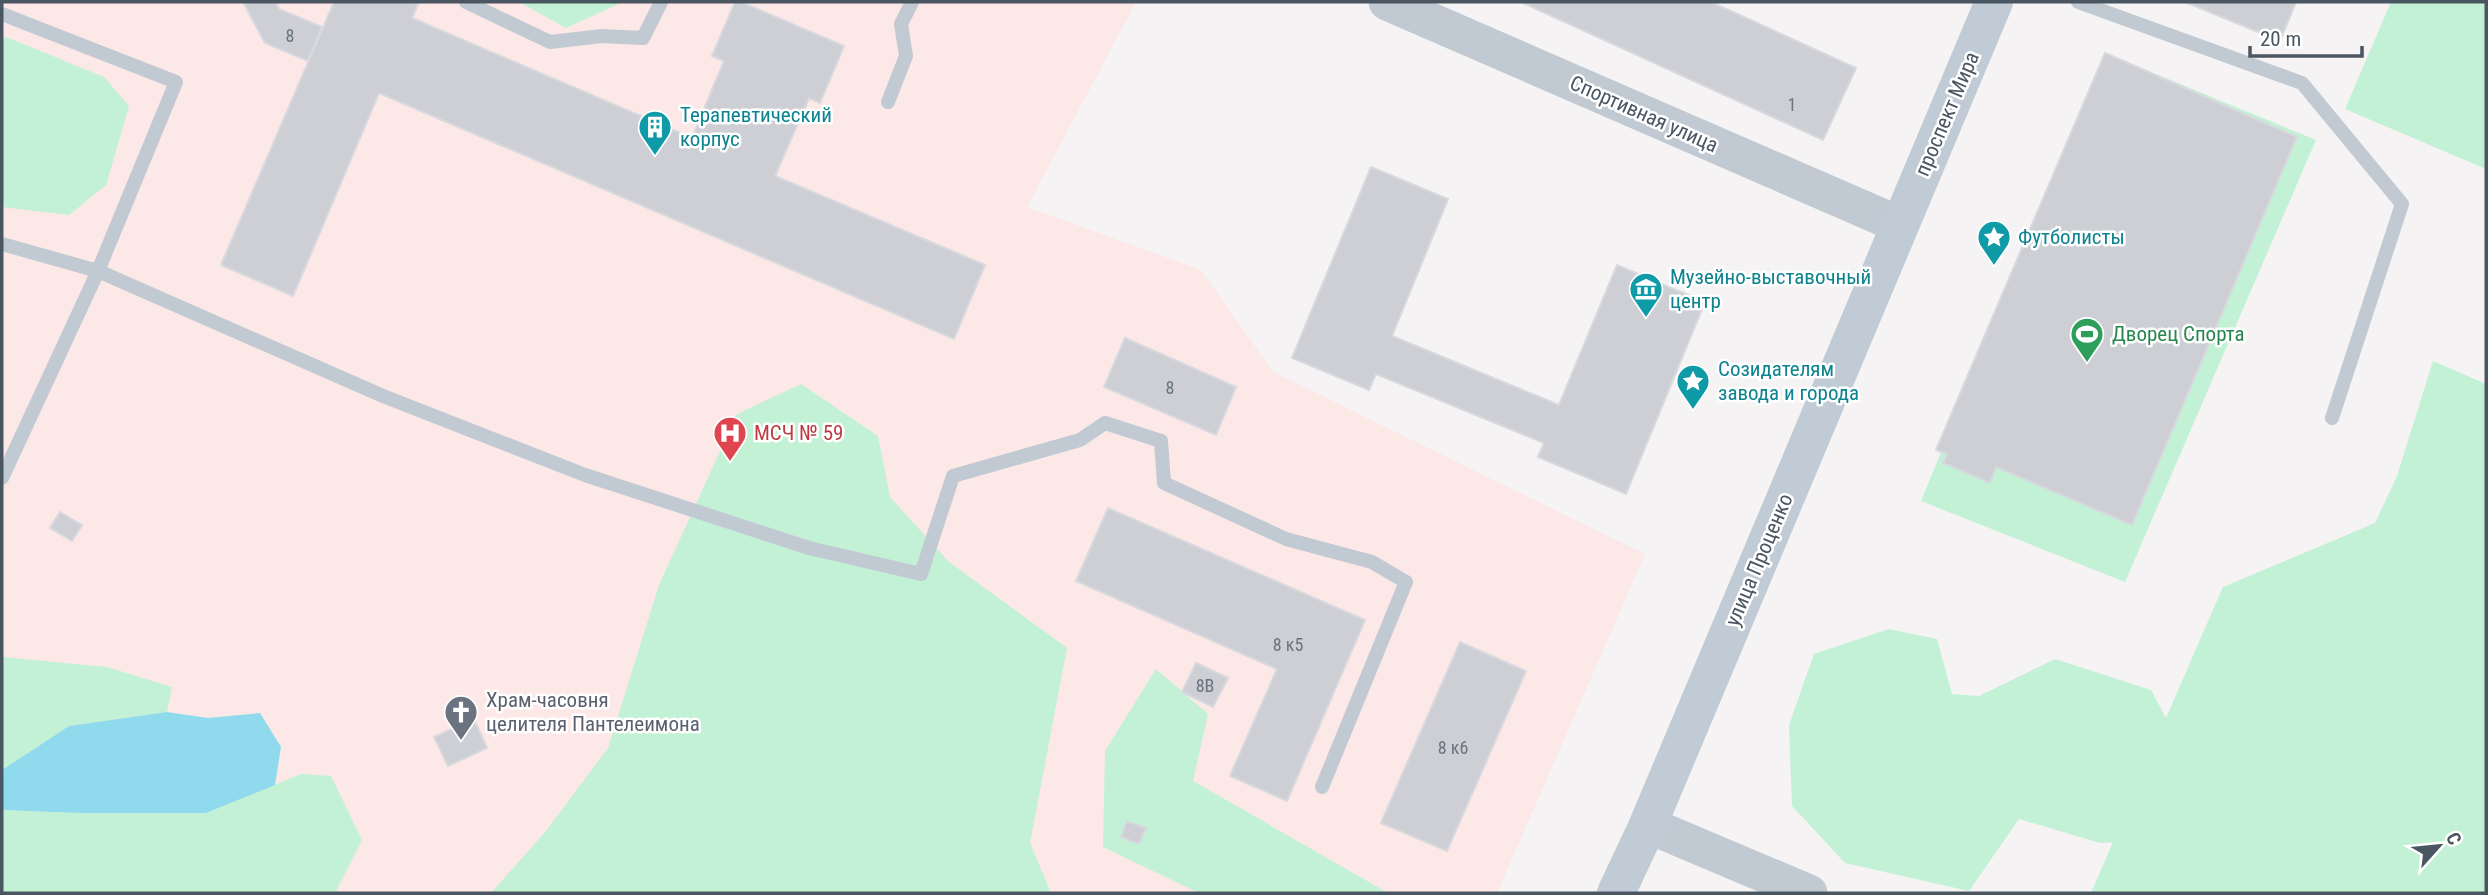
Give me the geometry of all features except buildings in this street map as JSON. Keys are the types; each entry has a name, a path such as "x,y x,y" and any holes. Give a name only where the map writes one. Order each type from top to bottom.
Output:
{"main road":[{"name":"проспект Мира","path":"1900,225 1994,2"},
{"name":"улица Проценко","path":"1616,893 1648,825 1900,225"}],"street":[{"name":"Спортивная улица","path":"1387,2 1900,225"},
{"path":"1648,825 1809,893"}],"lane":[{"path":"466,2 550,41 602,36 643,38 661,2"},
{"path":"888,102 906,56 901,24 912,2"},
{"path":"2078,2 2302,83 2402,204 2332,418"},
{"path":"2,14 176,82 98,271 2,478"},
{"path":"2,244 98,271 383,396 584,475 809,548 920,573 953,476 1080,440 1105,423 1161,441 1164,484 1286,539 1372,562 1406,582 1322,787"}],"shaded area":[{"name":"МСЧ № 59","path":"2,2 1136,2 1027,207 1201,270 1273,372 1645,554 1497,893 2,893"}],"green space":[{"path":"519,2 623,2 566,28"},
{"path":"2391,2 2486,2 2486,169 2345,109"},
{"path":"6,37 104,77 129,106 106,185 69,215 2,207 2,39"},
{"name":"Дворец Спорта","path":"2105,53 2316,140 2125,582 1921,501"},
{"path":"2433,361 2486,384 2486,893 2091,893 2113,842 2100,843 2019,819 1969,891 1845,863 1792,806 1789,725 1814,654 1889,629 1937,639 1952,694 1979,696 2055,659 2151,690 2166,718 2223,587 2375,523 2397,476"},
{"path":"801,384 878,436 890,497 949,562 1067,648 1030,843 1051,893 491,893 546,831 608,748 659,585 737,414"},
{"path":"2,657 107,667 172,687 167,712 69,726 2,770"},
{"path":"1156,669 1208,714 1193,781 1388,893 1199,893 1103,847 1105,751"},
{"path":"301,774 331,776 362,840 335,893 2,893 2,810 206,813"}],"water":[{"path":"167,712 208,718 260,713 281,747 275,785 206,813 2,810 2,770 69,726"}],"place":[{"name":"Терапевтический корпус","path":"655,157"},
{"name":"Футболисты","path":"1994,267"},
{"name":"Музейно-выставочный центр","path":"1646,319"},
{"name":"Дворец Спорта","path":"2087,364"},
{"name":"Созидателям завода и города","path":"1693,411"},
{"name":"МСЧ № 59","path":"730,463"},
{"name":"Храм-часовня целителя Пантелеимона","path":"461,742"}]}
